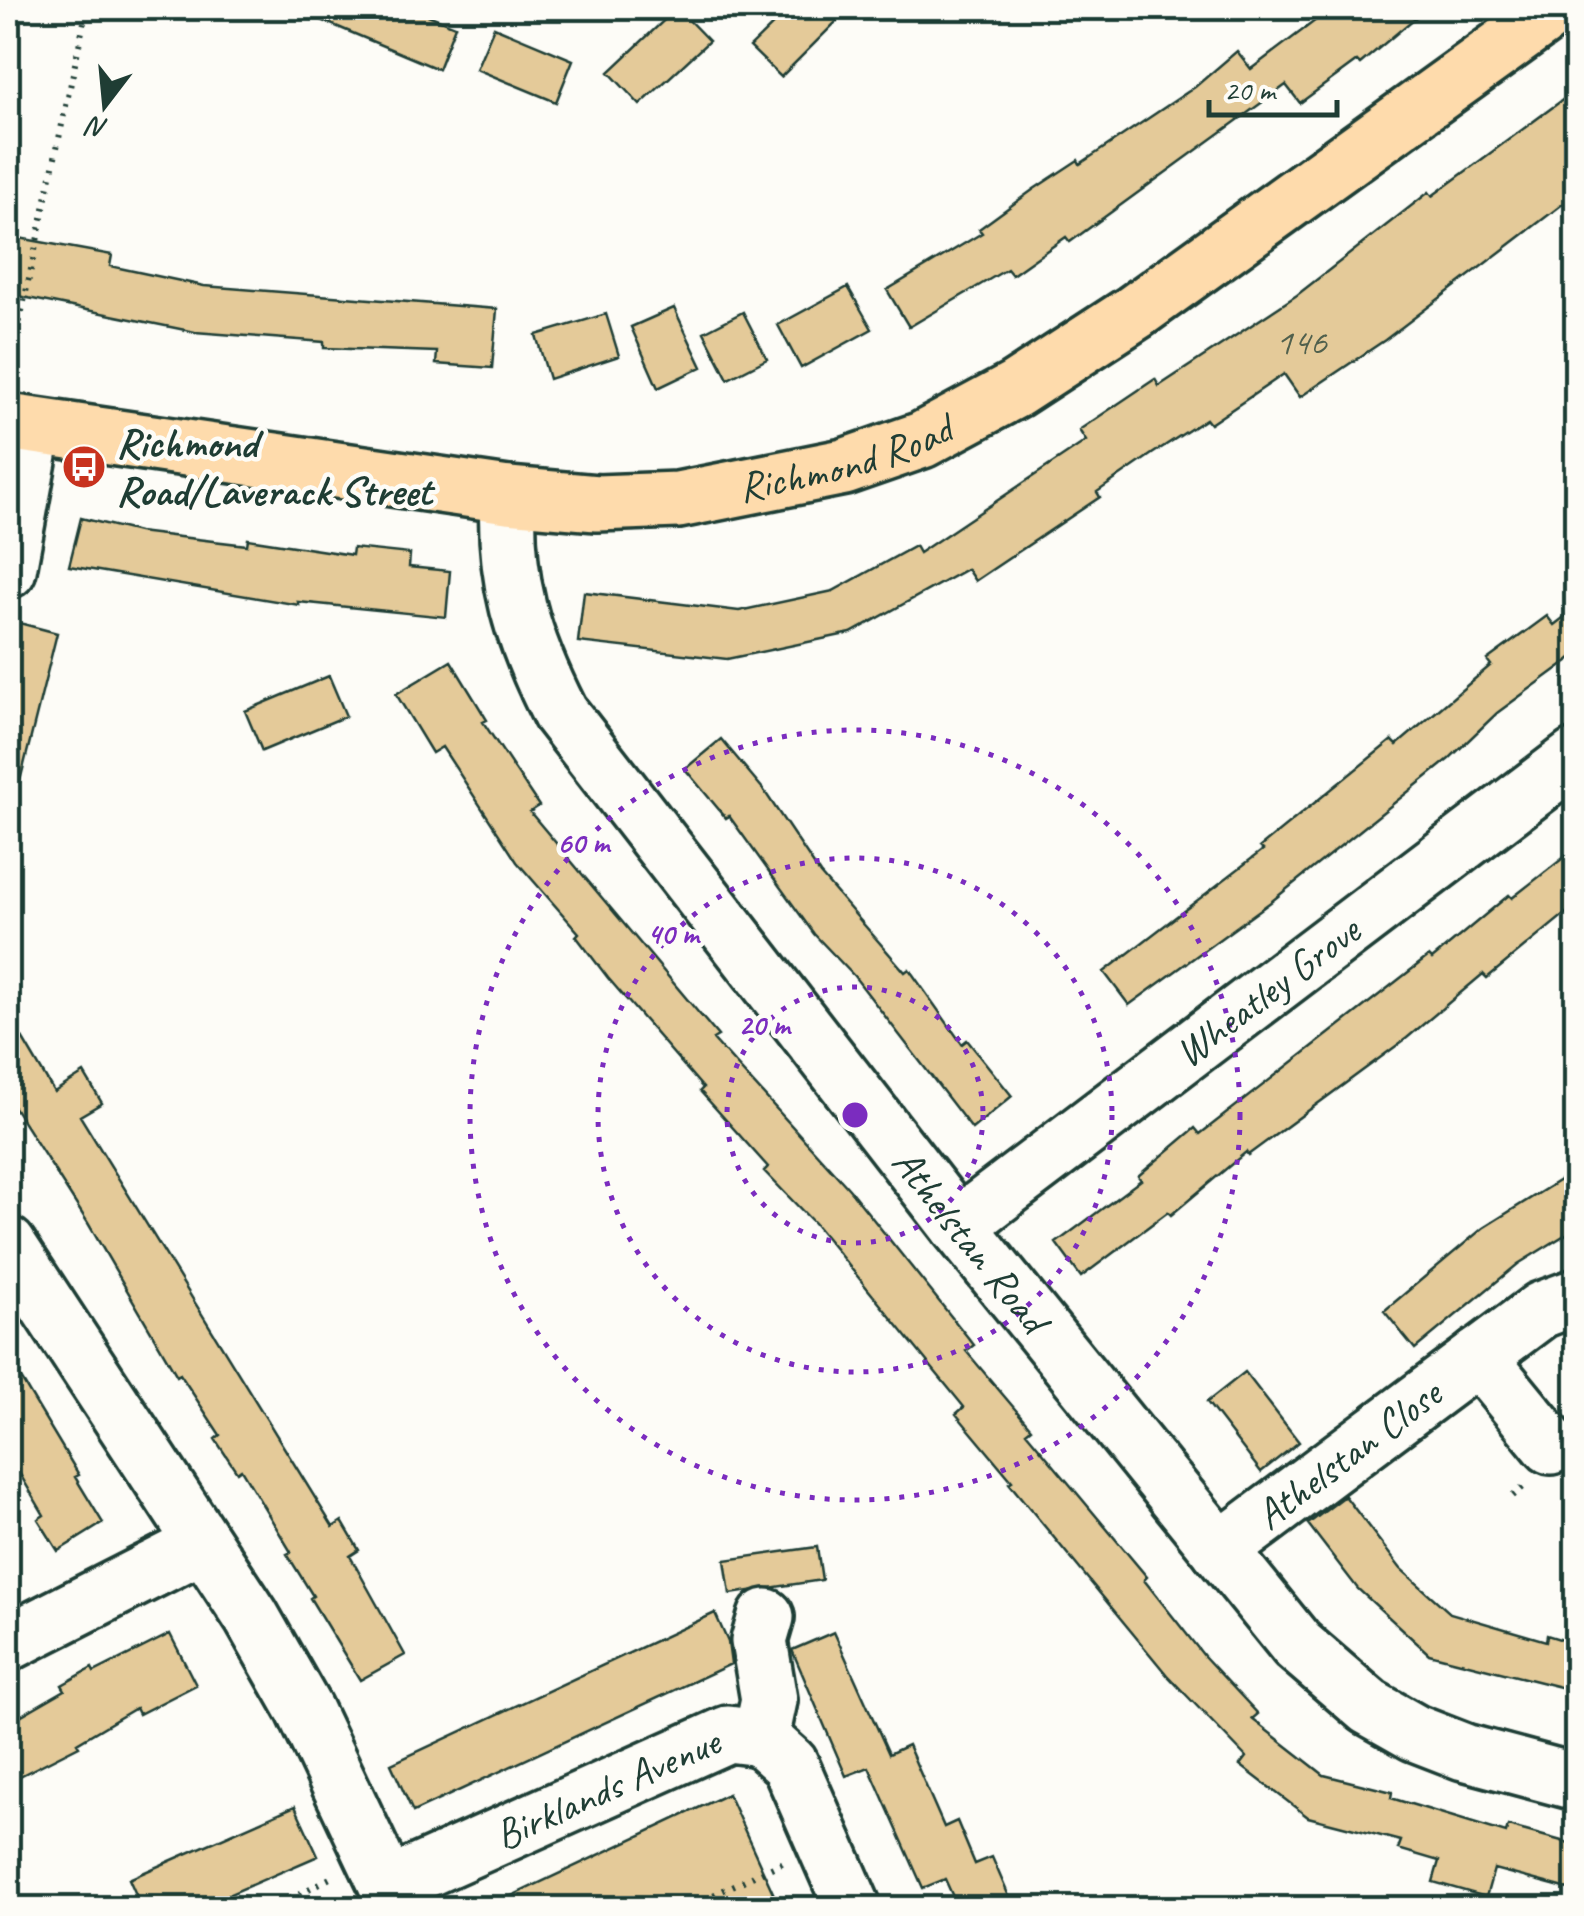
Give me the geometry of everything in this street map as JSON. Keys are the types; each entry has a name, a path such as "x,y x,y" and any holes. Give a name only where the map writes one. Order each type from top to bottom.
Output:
{"main road":[{"name":"Richmond Road","path":"21,425 508,495 597,503 678,500 844,467 922,440 1015,390 1135,312 1542,11"}],"street":[{"path":"8,570 21,425"},
{"name":"Athelstan Road","path":"508,495 506,541 512,588 528,650 560,713 958,1226 1297,1645 1369,1707 1415,1733 1464,1752 1576,1782"},
{"name":"Wheatley Grove","path":"958,1226 1576,757"},
{"path":"8,1245 203,1544 304,1708 386,1883"},
{"name":"Athelstan Close","path":"1220,1550 1541,1310 1576,1297"},
{"name":"Athelstan Close","path":"1478,1357 1551,1446"},
{"path":"8,1642 203,1544"},
{"path":"761,1738 768,1700 759,1641 766,1617"},
{"name":"Birklands Avenue","path":"386,1883 728,1734 761,1738 790,1764 853,1908"}],"path":[{"path":"13,353 87,8"},
{"path":"686,1908 824,1842"},
{"path":"271,1908 386,1883"}],"building":[{"path":"293,8 411,8 455,26 438,69"},
{"path":"677,8 709,41 640,105 609,72"},
{"path":"790,8 850,8 781,77 750,47"},
{"path":"1332,8 1427,8 1360,64 1357,61 1300,103 1286,85 1070,242 1066,237 1012,275 1007,269 909,327 887,290 982,233 979,229 1034,189 1078,160 1080,164 1195,87 1237,51 1251,69"},
{"path":"494,27 573,60 556,102 476,69"},
{"path":"1576,90 1576,194 1385,340 1300,397 1284,374 1210,424 1206,419 1152,454 1097,492 1100,497 975,581 967,569 851,633 727,659 578,642 584,592 739,611 833,591 915,546 919,553 1086,441 1079,430 1155,379 1159,386 1297,295 1429,192 1432,196"},
{"path":"8,236 112,255 110,266 204,286 497,309 492,368 436,364 437,352 324,348 324,342 195,332 8,294"},
{"path":"848,287 872,329 801,368 778,325"},
{"path":"674,308 702,367 658,388 631,327"},
{"path":"743,312 767,359 728,379 704,332"},
{"path":"606,314 619,356 549,379 536,335"},
{"path":"81,518 138,532 247,545 248,539 352,555 353,548 410,554 409,567 450,571 446,617 298,602 299,605 69,566"},
{"path":"1576,608 1576,655 1497,713 1449,759 1272,901 1129,1005 1104,972 1263,850 1260,847 1392,740 1397,745 1491,665 1487,660 1547,616 1554,625"},
{"path":"8,620 57,633 20,781 8,779"},
{"path":"451,661 487,720 483,722 539,806 530,812 718,1036 713,1039 849,1189 974,1345 966,1351 1031,1428 1026,1432 1147,1577 1144,1580 1204,1656 1258,1714 1252,1719 1324,1775 1392,1792 1391,1798 1506,1833 1508,1826 1576,1845 1576,1891 1494,1869 1486,1897 1433,1882 1439,1861 1398,1849 1401,1841 1308,1817 1240,1765 1246,1757 1167,1675 1009,1483 1012,1481 956,1414 964,1407 814,1223 764,1171 768,1167 700,1091 703,1088 608,978 576,936 579,933 517,862 442,747 432,753 396,694"},
{"path":"329,676 346,716 262,751 245,711"},
{"path":"721,739 763,789 820,874 905,972 909,969 962,1044 967,1040 1012,1096 972,1129 854,976 814,934 729,816 726,818 685,769"},
{"path":"1576,848 1576,905 1487,978 1483,974 1407,1038 1248,1155 1246,1152 1171,1215 1168,1212 1081,1277 1056,1243 1141,1180 1138,1176 1195,1128 1200,1134 1429,956 1432,959 1509,895 1512,898"},
{"path":"8,1014 54,1092 84,1073 102,1103 80,1116 333,1527 342,1521 359,1550 350,1556 405,1655 360,1680 310,1598 313,1596 287,1554 291,1552 241,1469 237,1472 215,1439 220,1435 180,1374 177,1376 88,1223 8,1098"},
{"path":"1576,1170 1576,1228 1518,1264 1415,1349 1384,1311 1483,1228"},
{"path":"8,1357 79,1475 75,1477 103,1523 58,1551 38,1519 44,1515 8,1454"},
{"path":"1245,1372 1299,1442 1261,1472 1207,1402"},
{"path":"1345,1496 1401,1569 1450,1613 1546,1641 1547,1635 1576,1644 1576,1691 1429,1654 1358,1589 1308,1524"},
{"path":"817,1547 822,1580 730,1594 725,1560"},
{"path":"715,1613 728,1642 731,1664 413,1812 391,1764"},
{"path":"834,1632 889,1754 908,1745 944,1827 957,1821 975,1864 992,1857 1014,1908 958,1908 945,1879 923,1888 869,1767 846,1776 792,1650"},
{"path":"170,1634 196,1685 139,1714 136,1708 77,1743 79,1746 8,1782 8,1723 65,1690 62,1685 92,1668 94,1672"},
{"path":"728,1794 780,1908 486,1908"},
{"path":"295,1806 318,1856 198,1908 142,1908 129,1879"}],"place":[{"name":"Richmond Road/Laverack Street","path":"84,467"}]}
